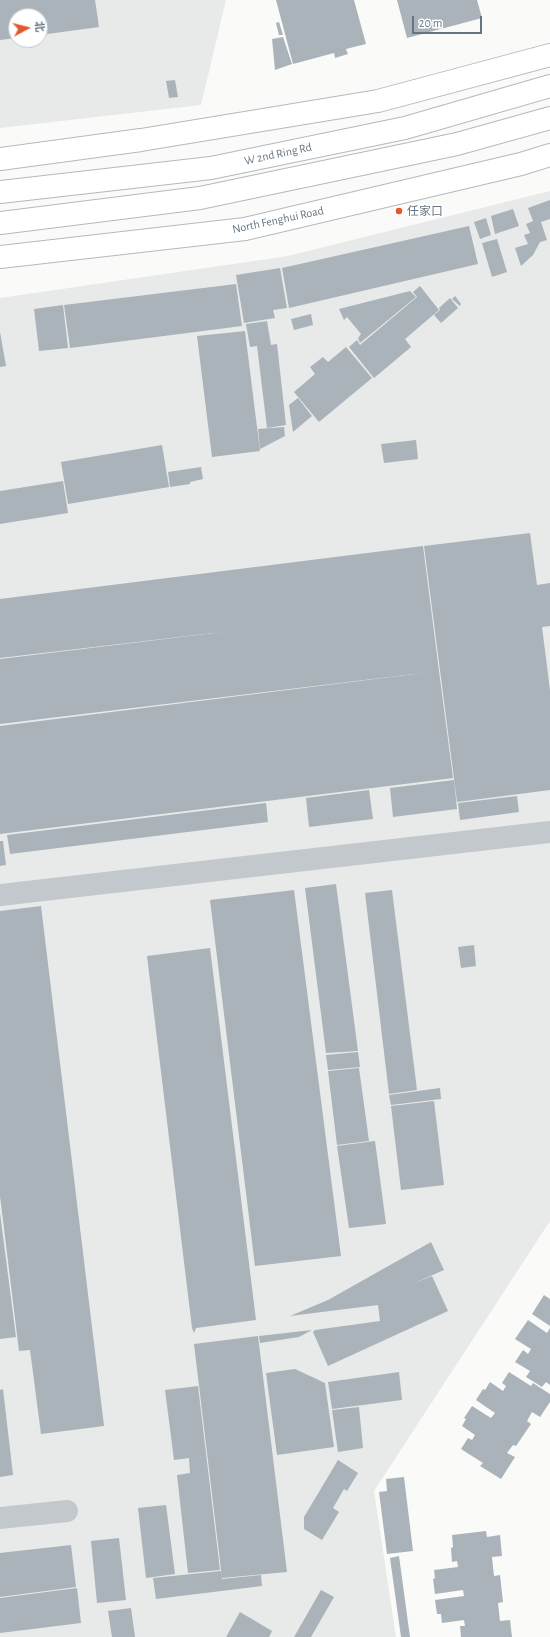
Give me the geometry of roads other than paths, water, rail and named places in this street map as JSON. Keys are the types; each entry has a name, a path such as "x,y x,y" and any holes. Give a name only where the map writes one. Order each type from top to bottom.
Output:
{"main road":[{"path":"0,159 141,140 378,101 550,55"},
{"name":"W 2nd Ring Rd","path":"0,192 211,168 405,128 550,86"},
{"path":"0,223 200,198 457,144 550,118"},
{"name":"North Fenghui Road","path":"0,257 245,229 521,164 550,155"}],"street":[{"path":"0,895 550,832"},
{"path":"0,1518 68,1511"}],"place":[{"name":"任家口","path":"399,211"}]}
